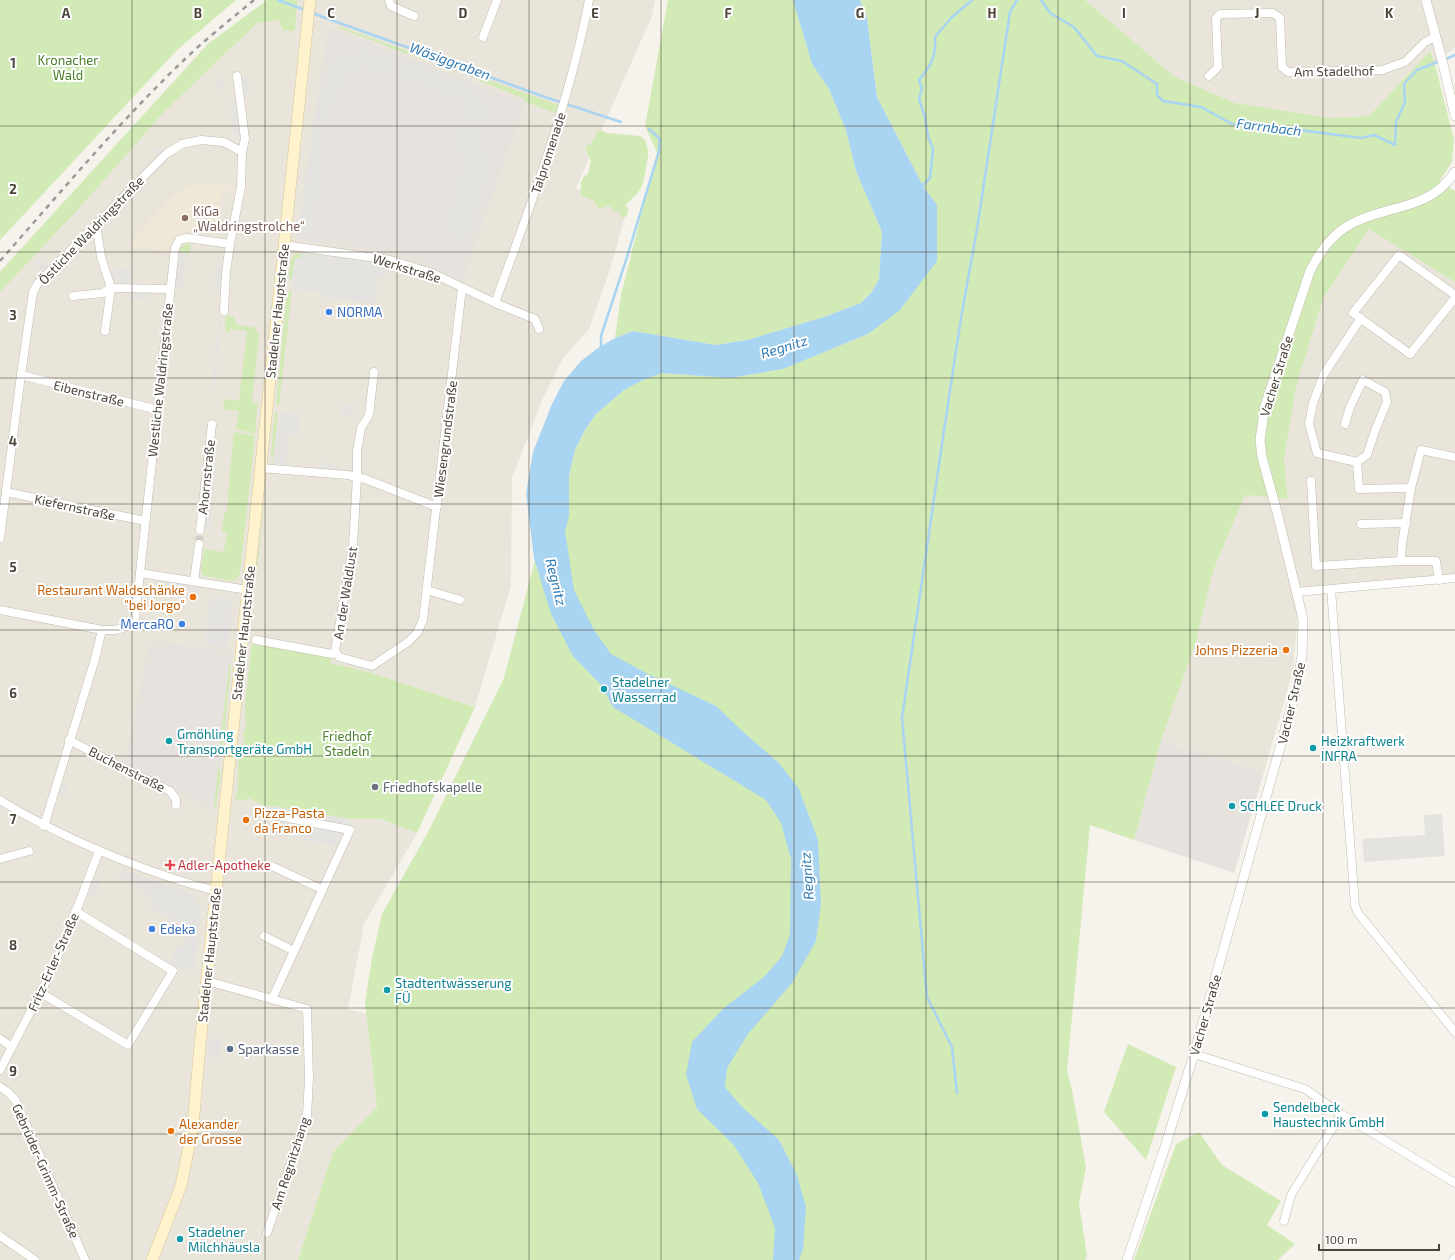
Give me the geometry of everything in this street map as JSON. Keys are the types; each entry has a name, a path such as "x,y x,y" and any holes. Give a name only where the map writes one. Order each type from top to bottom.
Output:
{"main road":[{"name":"Stadelner Hauptstraße","path":"152,1260 175,1204 185,1174 194,1126 200,1045 310,0"}],"street":[{"path":"389,0 391,6 414,16"},
{"path":"483,37 497,0"},
{"name":"Talpromenade","path":"495,303 560,119 581,40 588,0"},
{"path":"1426,0 1455,116"},
{"name":"Am Stadelhof","path":"1209,76 1218,67 1216,19 1220,14 1274,13 1280,18 1282,67 1288,72 1382,70 1405,62 1425,42 1435,37"},
{"path":"224,311 226,272 241,187 242,152 245,139 237,76"},
{"name":"Östliche Waldringstraße","path":"0,538 33,292 38,282 166,154 182,144 201,140 224,142 242,152"},
{"name":"Vacher Straße","path":"1127,1260 1162,1157 1194,1054 1297,687 1302,655 1303,619 1262,457 1260,440 1265,406 1310,271 1320,252 1332,237 1346,227 1359,221 1412,204 1436,193 1449,181 1455,172"},
{"path":"96,223 101,257 111,288 105,331"},
{"name":"Westliche Waldringstraße","path":"0,610 102,630 115,630 128,627 134,619 158,410 174,248 179,240 187,238 230,244"},
{"name":"Werkstraße","path":"284,245 390,260 432,273 495,303 535,318 539,330"},
{"path":"1399,255 1455,297 1410,354 1353,313 1399,255"},
{"path":"72,296 103,293 111,288 169,289"},
{"name":"Wiesengrundstraße","path":"335,651 339,657 372,666 408,642 418,633 424,620 462,288"},
{"path":"1345,424 1350,407 1363,380 1385,392 1387,402 1367,455 1357,462 1317,453 1309,424 1313,403 1324,374 1361,318"},
{"name":"An der Waldlust","path":"256,640 332,654 335,651 353,546 357,451 361,428 369,415 374,372"},
{"name":"Eibenstraße","path":"21,375 158,410"},
{"name":"Ahornstraße","path":"200,530 212,424"},
{"path":"1401,561 1402,544 1411,488 1421,450 1455,457"},
{"path":"1357,462 1359,489 1411,488"},
{"path":"260,468 348,475 365,479 437,507"},
{"path":"1311,481 1316,566 1401,561 1436,562 1439,580"},
{"name":"Kiefernstraße","path":"6,492 145,521"},
{"path":"1361,524 1406,523"},
{"path":"194,581 199,544"},
{"path":"140,573 248,590"},
{"path":"1297,592 1455,578"},
{"path":"1331,589 1355,906 1358,913 1455,1032"},
{"path":"427,590 460,600"},
{"path":"44,826 95,659 102,630"},
{"name":"Buchenstraße","path":"70,740 170,791 176,799 176,805"},
{"path":"0,800 44,826 99,851 178,880 216,891"},
{"path":"272,999 350,830 273,815"},
{"path":"0,859 29,851"},
{"name":"Fritz-Erler-Straße","path":"0,1070 41,992 67,935 99,851"},
{"path":"274,867 323,890"},
{"path":"41,992 128,1045 174,971 75,911"},
{"path":"264,936 294,951"},
{"name":"Am Regnitzhang","path":"207,980 307,1009 309,1078 307,1115 267,1233"},
{"path":"0,1039 12,1047"},
{"path":"1194,1054 1305,1090 1341,1114 1455,1183"},
{"name":"Gebrüder-Grimm-Straße","path":"0,1087 9,1093 16,1101 85,1260"},
{"path":"1284,1221 1292,1195 1341,1114"},
{"path":"0,1236 35,1260"}],"shaded area":[{"path":"267,0 655,0 652,16 576,188 626,212 610,270 589,329 562,360 543,398 512,478 511,585 475,707 372,673 264,805 350,819 381,819 417,833 364,924 348,1009 366,1014 377,1107 333,1152 298,1260 0,1260 0,272 208,44"},
{"path":"1085,0 1455,0 1455,47 1435,64 1430,51 1369,116 1331,118 1235,103 1175,77"},
{"path":"328,27 525,103 462,282 423,263 365,248 303,241 297,237"},
{"path":"359,49 371,49 419,62 475,88 490,108 481,147 493,163 468,243 453,237 440,246 464,153 451,150 463,101 425,92 427,85 360,69 346,81 328,120 314,237 298,234 314,123 325,72 344,52"},
{"path":"218,75 224,75 222,94 216,93"},
{"path":"248,75 250,96 244,96 242,76"},
{"path":"230,101 237,103 240,136 233,134"},
{"path":"159,146 164,151 158,157 152,152"},
{"name":"KiGa „Waldringstrolche“","path":"200,182 230,186 229,191 223,190 218,220 224,221 221,234 185,232 174,236 168,251 130,247 140,230 174,195 184,187"},
{"path":"1369,228 1455,282 1455,578 1297,592 1297,623 1293,671 1264,772 1161,741 1196,641 1213,571 1245,495 1288,499 1284,459 1296,387 1323,299"},
{"path":"179,252 186,253 182,287 176,287"},
{"path":"301,253 340,257 379,264 379,268 386,269 385,277 378,276 375,303 320,297 320,292 292,290 295,258 301,258"},
{"path":"40,259 48,266 44,271 35,263"},
{"path":"222,265 222,289 215,291 216,268"},
{"path":"130,268 130,283 117,282 112,276 112,270"},
{"path":"132,292 150,292 146,299 128,299"},
{"path":"219,316 222,316 218,354 215,354"},
{"path":"214,363 217,363 215,387 212,387"},
{"path":"341,405 353,406 352,415 340,414"},
{"path":"280,412 301,415 298,435 277,432"},
{"path":"276,433 288,434 285,466 273,462"},
{"path":"212,444 217,444 210,529 204,529"},
{"path":"321,463 333,464 333,470 321,469"},
{"path":"168,581 201,587 198,592 167,586"},
{"path":"210,597 232,599 228,648 205,645"},
{"name":"Gmöhling Transportgeräte GmbH","path":"154,641 232,651 215,810 124,767 149,646"},
{"path":"1161,741 1264,772 1234,873 1134,840"},
{"path":"63,783 70,787 64,797 59,794"},
{"path":"273,806 350,819 337,846 270,834"},
{"path":"1442,814 1445,856 1364,862 1362,839 1425,835 1424,815"},
{"path":"123,870 195,895 195,901 201,903 195,969 188,968 188,974 169,962 179,945 182,947 186,941 186,925 180,921 178,923 148,905 152,897 118,876"},
{"path":"97,876 103,879 94,897 89,894"},
{"name":"Sparkasse","path":"213,1038 222,1039 219,1058 210,1056 211,1051 207,1050 208,1043 212,1043"}],"green space":[{"name":"Kronacher Wald","path":"0,0 236,0 177,50 0,240"},
{"path":"267,0 297,0 295,31 283,30 278,20 257,23 163,113 82,205 0,292 0,272 208,44"},
{"path":"668,0 793,0 812,64 829,89 846,130 856,171 882,232 879,279 872,292 861,303 824,317 747,340 716,345 633,331 615,338 621,295 657,152 645,126"},
{"path":"860,0 1085,0 1175,77 1235,103 1331,118 1369,116 1430,51 1435,64 1454,140 1452,162 1439,182 1455,191 1455,282 1369,229 1323,299 1296,387 1284,459 1288,499 1245,495 1213,571 1196,641 1161,741 1134,840 1090,825 1067,1070 1086,1167 1079,1204 1087,1255 1085,1260 298,1260 333,1152 377,1107 365,1003 372,958 382,914 428,832 504,678 542,533 569,516 569,476 575,450 585,430 596,414 624,390 643,380 662,373 730,378 783,369 868,334 937,205 923,186 877,97 867,18"},
{"path":"338,26 558,105 555,113 526,102 525,99 482,82 479,79 462,72 427,59 408,54 339,28"},
{"path":"599,129 607,133 640,136 645,140 648,150 643,184 637,194 625,205 628,208 627,216 621,218 619,211 614,211 608,206 598,209 593,200 581,196 582,181 588,174 591,161 585,148 591,143"},
{"path":"185,244 191,244 190,253 179,252"},
{"path":"301,253 301,258 295,258 292,279 289,278 290,262 294,256"},
{"path":"292,290 279,406 276,405 287,293"},
{"path":"226,315 234,317 236,325 254,327 259,335 252,401 255,404 258,401 255,434 236,429 239,411 223,409 224,399 239,401 247,331 230,329 229,333 225,330"},
{"path":"278,412 273,462 271,454 275,413"},
{"path":"234,432 255,436 240,573 238,578 232,581 205,576 201,571 204,549 223,552 225,546 227,532 222,532 224,512 227,512"},
{"path":"267,483 257,573 256,572"},
{"name":"Friedhof Stadeln","path":"252,642 324,655 331,658 330,663 372,673 475,707 417,833 381,819 350,819 263,805 249,798 242,801 234,799 238,790 239,755 244,745 243,735 246,726 245,703"},
{"path":"229,665 231,665 222,757 219,755"},
{"path":"218,769 221,771 216,808 214,806"},
{"path":"1128,1044 1176,1067 1146,1160 1104,1112"},
{"path":"1199,1132 1222,1165 1281,1201 1267,1225 1295,1244 1278,1260 1134,1260 1176,1144"}],"water":[{"name":"Regnitz","path":"793,0 860,0 867,18 877,97 923,186 937,205 937,261 899,311 868,334 783,369 730,378 662,373 643,380 624,390 596,414 585,430 575,450 569,476 569,516 565,531 574,590 594,630 611,654 648,674 716,706 779,763 799,789 818,840 821,903 816,941 792,983 748,1034 727,1068 725,1087 741,1106 779,1140 797,1175 806,1207 803,1249 799,1260 773,1260 775,1228 758,1183 733,1144 697,1109 686,1075 692,1042 724,1008 765,976 782,956 790,934 791,859 781,823 766,800 613,707 601,685 573,656 551,614 534,558 526,494 533,452 552,404 564,381 581,361 598,348 615,338 633,331 716,345 747,340 824,317 861,303 872,292 879,279 882,232 856,171 846,130 829,89 812,64"}],"waterway":[{"name":"Wäsiggraben","path":"278,0 305,10"},
{"name":"Farrnbach","path":"921,187 930,178 933,149 928,136 925,117 919,99 922,88 919,80 927,69 934,55 935,37 951,18 972,0"},
{"path":"957,1093 952,1047 927,997 902,718 961,318 977,229 1010,12 1017,0"},
{"name":"Farrnbach","path":"1041,0 1050,13 1074,27 1097,56 1122,61 1157,84 1157,95 1163,101 1201,107 1232,124 1275,127 1362,138 1374,135 1395,145 1396,122 1405,102 1404,84 1417,70 1440,61"},
{"name":"Wäsiggraben","path":"312,13 545,97 621,122"},
{"name":"Farrnbach","path":"1444,60 1455,55"},
{"name":"Wäsiggraben","path":"601,349 601,336 659,151 660,139 649,129"}],"tunnel":[{"path":"199,544 200,530"}],"railway":[{"path":"0,261 90,158 161,83 185,59 254,0"}],"place":[{"name":"KiGa „Waldringstrolche“","path":"185,218"},
{"name":"NORMA","path":"329,312"},
{"name":"Restaurant Waldschänke \"bei Jorgo\"","path":"193,597"},
{"name":"MercaRO","path":"182,624"},
{"name":"Johns Pizzeria","path":"1286,650"},
{"name":"Stadelner Wasserrad","path":"604,689"},
{"name":"Gmöhling Transportgeräte GmbH","path":"169,741"},
{"name":"Heizkraftwerk INFRA","path":"1313,748"},
{"name":"Friedhofskapelle","path":"375,787"},
{"name":"SCHLEE Druck","path":"1232,806"},
{"name":"Pizza-Pasta da Franco","path":"246,820"},
{"name":"Adler-Apotheke","path":"170,865"},
{"name":"Edeka","path":"152,929"},
{"name":"Stadtentwässerung FÜ","path":"387,990"},
{"name":"Sparkasse","path":"230,1049"},
{"name":"Sendelbeck Haustechnik GmbH","path":"1265,1114"},
{"name":"Alexander der Grosse","path":"171,1131"},
{"name":"Stadelner Milchhäusla","path":"180,1239"}]}
